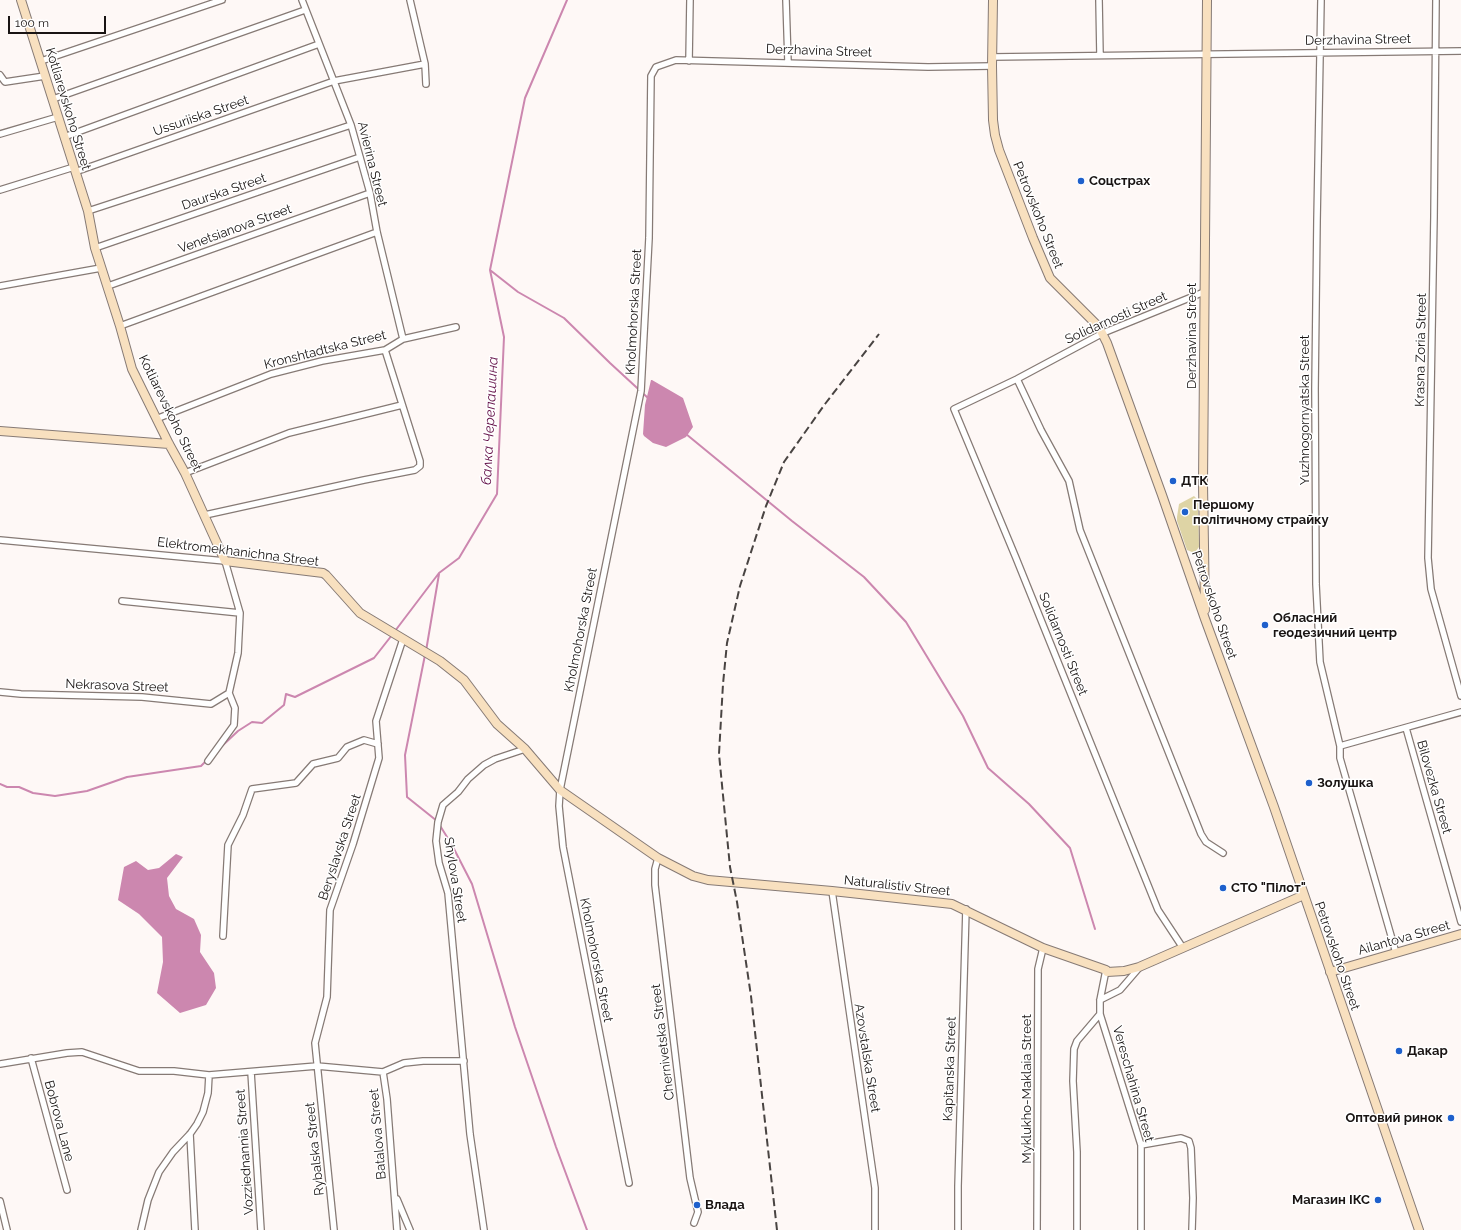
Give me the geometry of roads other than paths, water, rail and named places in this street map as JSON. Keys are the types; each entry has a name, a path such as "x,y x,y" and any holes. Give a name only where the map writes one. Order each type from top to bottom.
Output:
{"street":[{"name":"Kotliarevskoho Street","path":"20,0 41,61 88,211 95,248 108,286 132,368 156,419 185,473 225,560 240,613 238,653 229,693 235,708 234,725 208,761"},
{"path":"41,61 222,0"},
{"name":"Avierina Street","path":"302,0 351,125 370,193 377,232 403,339"},
{"path":"410,0 425,64 426,84"},
{"path":"689,61 690,0"},
{"path":"786,0 788,62"},
{"name":"Petrovskoho Street","path":"993,0 993,120 996,142 1045,267 1053,282 1103,333 1271,799 1419,1230"},
{"path":"1099,0 1100,55"},
{"name":"Derzhavina Street","path":"1205,619 1203,484 1207,0"},
{"name":"Yuzhnogornyatska Street","path":"1321,0 1315,388 1316,584 1320,662 1340,746 1340,758 1396,953"},
{"name":"Krasna Zoria Street","path":"1436,0 1428,558 1431,589 1461,696"},
{"path":"53,99 305,10"},
{"name":"Ussuriiska Street","path":"64,137 319,44"},
{"name":"Derzhavina Street","path":"992,57 1461,51"},
{"name":"Derzhavina Street","path":"651,76 656,67 676,60 928,67 992,66"},
{"name":"Ussuriiska Street","path":"0,190 74,169 334,81 425,64"},
{"path":"0,75 5,82 45,76"},
{"name":"Kholmohorska Street","path":"629,1183 563,847 559,806 560,790 641,391 649,238 651,76"},
{"path":"0,134 58,117"},
{"name":"Daurska Street","path":"88,211 351,125"},
{"name":"Daurska Street","path":"95,248 360,157"},
{"name":"Venetsianova Street","path":"108,286 370,193"},
{"path":"120,326 377,232"},
{"path":"0,286 101,268"},
{"name":"Solidarnosti Street","path":"1183,948 1158,910 1022,572 954,409 1017,379 1103,333 1204,292"},
{"name":"Kronshtadtska Street","path":"156,419 271,374 322,361 385,350 403,339 456,327"},
{"path":"205,515 416,470 420,466 420,461 385,350"},
{"path":"1017,379 1040,430 1069,481 1080,530 1201,834 1206,842 1224,853"},
{"path":"185,473 290,433 402,405"},
{"path":"0,431 169,444"},
{"name":"Elektromekhanichna Street","path":"0,540 225,560 323,573 360,613 440,661 464,680 497,724 525,750"},
{"path":"122,601 240,613"},
{"name":"Beryslavska Street","path":"317,1066 315,1044 327,997 330,910 353,844 379,758 376,721 403,639"},
{"name":"Nekrasova Street","path":"0,692 21,694 142,697 211,704 229,693"},
{"path":"1340,746 1461,712"},
{"name":"Bilovezka Street","path":"1406,728 1461,922"},
{"path":"223,936 228,845 243,815 252,789 296,783 313,764 338,758 347,747 364,740 378,744"},
{"name":"Naturalistiv Street","path":"525,750 560,790 658,858 693,876 708,880 952,904 966,909 1043,948 1106,970 1106,972 1124,971 1139,967 1304,895"},
{"name":"Shylova Street","path":"484,1230 470,1134 448,893 438,863 436,841 438,822 443,805 458,792 468,779 476,771 495,759 525,750"},
{"name":"Chernivetska Street","path":"658,858 655,869 655,885 690,1178 698,1212 694,1223"},
{"name":"Azovstalska Street","path":"832,891 875,1188 875,1230"},
{"name":"Kapitanska Street","path":"958,1230 966,909"},
{"name":"Ailantova Street","path":"1330,972 1461,934"},
{"name":"Myklukho-Maklaia Street","path":"1037,1230 1038,969 1043,948"},
{"path":"1100,1000 1120,990 1139,967"},
{"name":"Vereschahina Street","path":"1106,970 1100,1000 1100,1014 1141,1145 1141,1230"},
{"path":"1077,1230 1077,1152 1074,1049 1077,1041 1100,1014"},
{"path":"0,1064 31,1058 82,1052 139,1071 174,1070 209,1075 317,1066 383,1072 404,1063 423,1061 464,1061"},
{"name":"Bobrova Lane","path":"31,1058 67,1190"},
{"name":"Rybalska Street","path":"317,1066 334,1230"},
{"name":"Vozziednannia Street","path":"251,1072 261,1230"},
{"name":"Batalova Street","path":"383,1072 387,1099 397,1230"},
{"path":"141,1230 148,1200 159,1172 172,1152 190,1134 203,1112 208,1092 209,1075"},
{"path":"190,1134 196,1230"},
{"path":"1141,1145 1181,1138 1189,1141 1191,1148 1193,1198 1192,1230"},
{"name":"Batalova Street","path":"395,1195 410,1230"},
{"path":"0,1201 7,1230"}],"waterway":[{"name":"балка Черепашина","path":"395,631 439,573 459,558 497,494 504,337 490,270 525,98 567,0"},
{"path":"490,270 518,292 564,318 648,398"},
{"path":"686,434 792,521 864,577 906,622 963,716 988,768 1029,804 1070,848 1095,929"},
{"path":"426,651 439,574"},
{"name":"балка Черепашина","path":"222,746 238,731 252,722 262,723 284,705 286,694 295,697 374,658 392,635"},
{"path":"425,655 405,755 407,797 437,821"},
{"name":"балка Черепашина","path":"0,784 7,787 19,787 33,793 55,796 87,791 127,777 201,766 207,760"},
{"path":"439,824 452,845 472,884 515,1027 556,1147 587,1230"}],"railway":[{"path":"777,1230 751,996 737,902 730,867 719,754 727,643 740,586 766,506 784,462 825,404 879,334"}],"place":[{"name":"Соцстрах","path":"1081,181"},
{"name":"ДТК","path":"1173,481"},
{"name":"Першому політичному страйку","path":"1185,512"},
{"name":"Обласний геодезичний центр","path":"1265,625"},
{"name":"Золушка","path":"1309,783"},
{"name":"СТО \"Пілот\"","path":"1223,888"},
{"name":"Дакар","path":"1399,1051"},
{"name":"Оптовий ринок","path":"1451,1118"},
{"name":"Магазин ІКС","path":"1378,1200"},
{"name":"Влада","path":"697,1205"}]}
